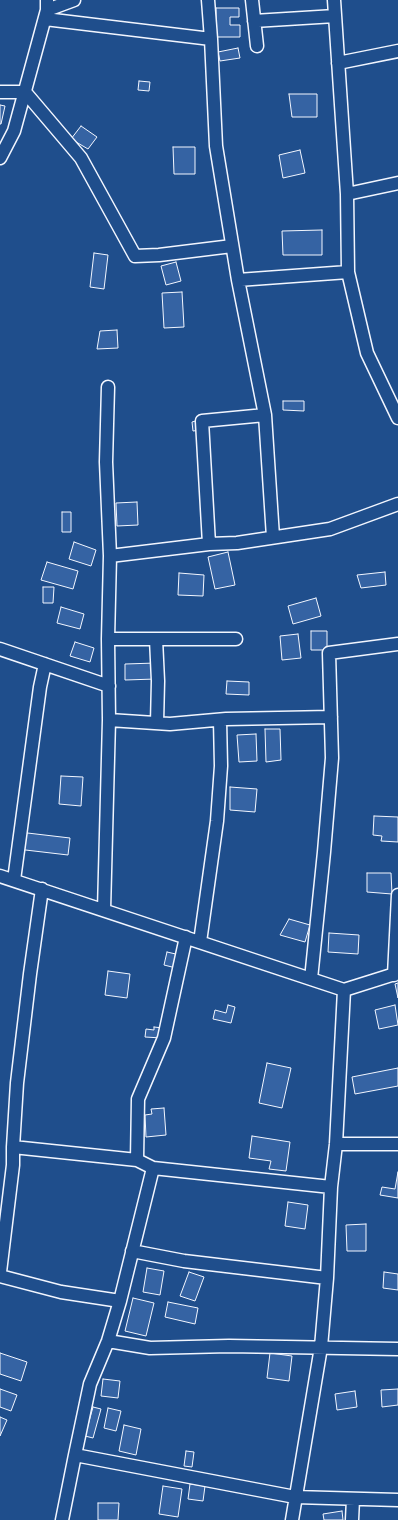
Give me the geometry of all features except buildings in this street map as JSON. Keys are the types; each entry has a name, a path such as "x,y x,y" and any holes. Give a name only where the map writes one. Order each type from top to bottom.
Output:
{"street":[{"path":"46,10 74,0"},
{"path":"208,0 216,146 238,280 265,415 273,537"},
{"path":"252,0 257,46"},
{"path":"334,0 347,194 348,272 367,353 398,418"},
{"path":"46,10 211,39"},
{"path":"0,158 14,131 46,10"},
{"path":"254,21 335,16"},
{"path":"338,63 398,52"},
{"path":"0,92 25,92 81,158 134,256 159,255 232,246"},
{"path":"347,194 398,183"},
{"path":"238,280 348,272"},
{"path":"104,910 109,720 110,556 106,462 108,388"},
{"path":"209,544 202,420 265,415"},
{"path":"110,556 209,544 237,543 330,529 398,504"},
{"path":"108,639 236,639"},
{"path":"156,639 157,723"},
{"path":"310,979 332,758 329,653 398,644"},
{"path":"0,649 109,686"},
{"path":"14,880 40,687 45,664"},
{"path":"109,720 170,724 220,720 331,717"},
{"path":"200,942 217,821 221,766 220,720"},
{"path":"0,876 344,990 396,974 398,896"},
{"path":"42,889 18,1074 13,1147 6,1167 0,1274 61,1292 120,1301"},
{"path":"137,1160 138,1099 164,1038 186,937"},
{"path":"292,1520 321,1347 336,1144 344,990"},
{"path":"336,1144 398,1144"},
{"path":"13,1147 137,1160 153,1168 332,1186"},
{"path":"62,1520 90,1384 108,1341 120,1301 153,1168"},
{"path":"132,1251 184,1261 327,1278"},
{"path":"108,1341 150,1348 321,1347 398,1349"},
{"path":"75,1455 295,1498 398,1500"},
{"path":"352,1520 353,1499"}]}
